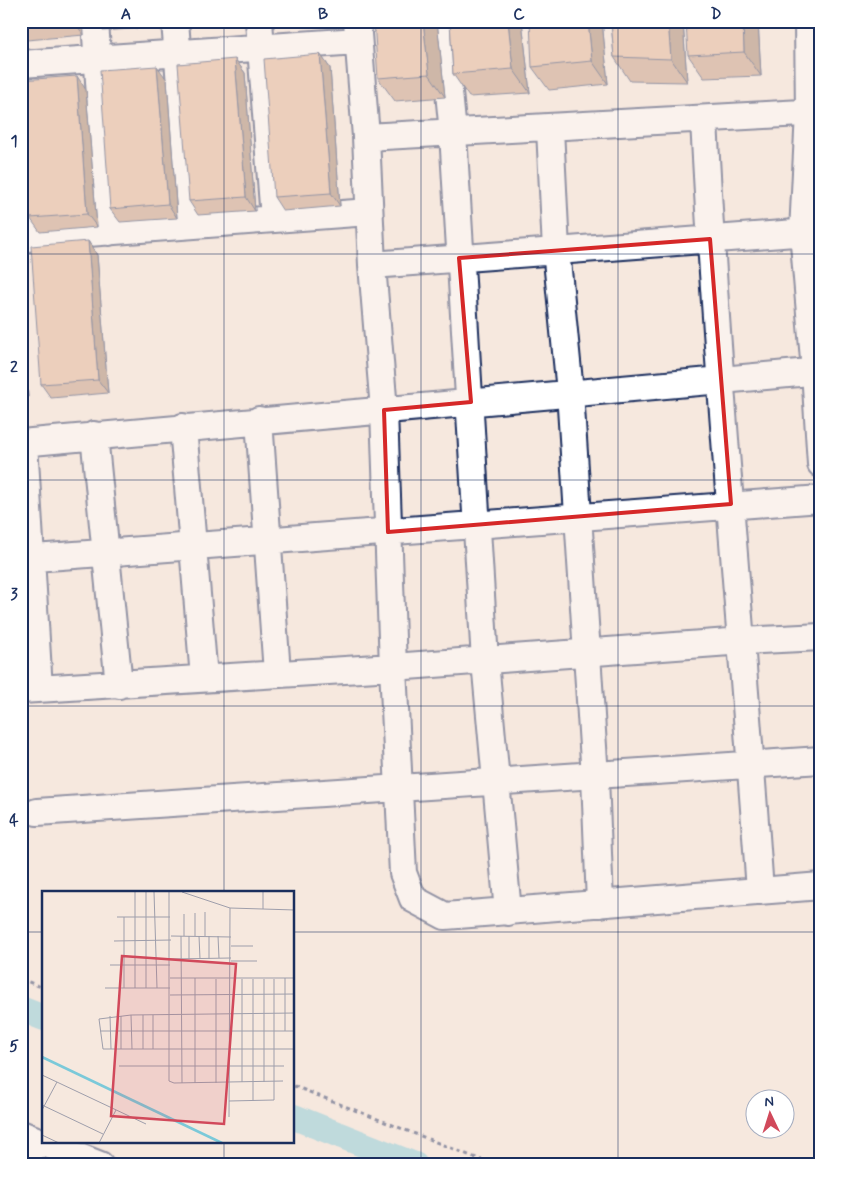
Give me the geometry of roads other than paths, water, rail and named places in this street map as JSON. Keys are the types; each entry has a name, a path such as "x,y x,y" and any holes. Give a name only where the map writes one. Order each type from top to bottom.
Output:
{"street":[{"path":"95,21 109,232"},
{"path":"175,21 191,226"},
{"path":"259,21 274,219"},
{"path":"442,21 453,133 459,258 471,402 485,661 508,912"},
{"path":"808,21 815,112 812,232 821,464"},
{"path":"21,64 261,47 357,31 366,137 372,266 384,410 393,668 404,873 413,899 445,916 821,886"},
{"path":"366,137 704,120 815,112"},
{"path":"704,120 720,379 742,640 760,891"},
{"path":"21,127 24,238 369,212"},
{"path":"550,128 556,250 570,392 595,776 600,904"},
{"path":"372,266 556,250 812,232"},
{"path":"818,371 259,420 23,443 30,690 277,673 393,668 742,640 821,637"},
{"path":"259,420 277,673"},
{"path":"183,427 204,678"},
{"path":"94,435 119,684"},
{"path":"26,558 388,532 731,504 821,499"},
{"path":"37,812 496,784 821,760"},
{"path":"24,1165 28,1137 42,1142"},
{"path":"46,1144 100,1165"}],"waterway":[{"path":"21,1009 42,1017"},
{"path":"295,1117 415,1165"}]}
